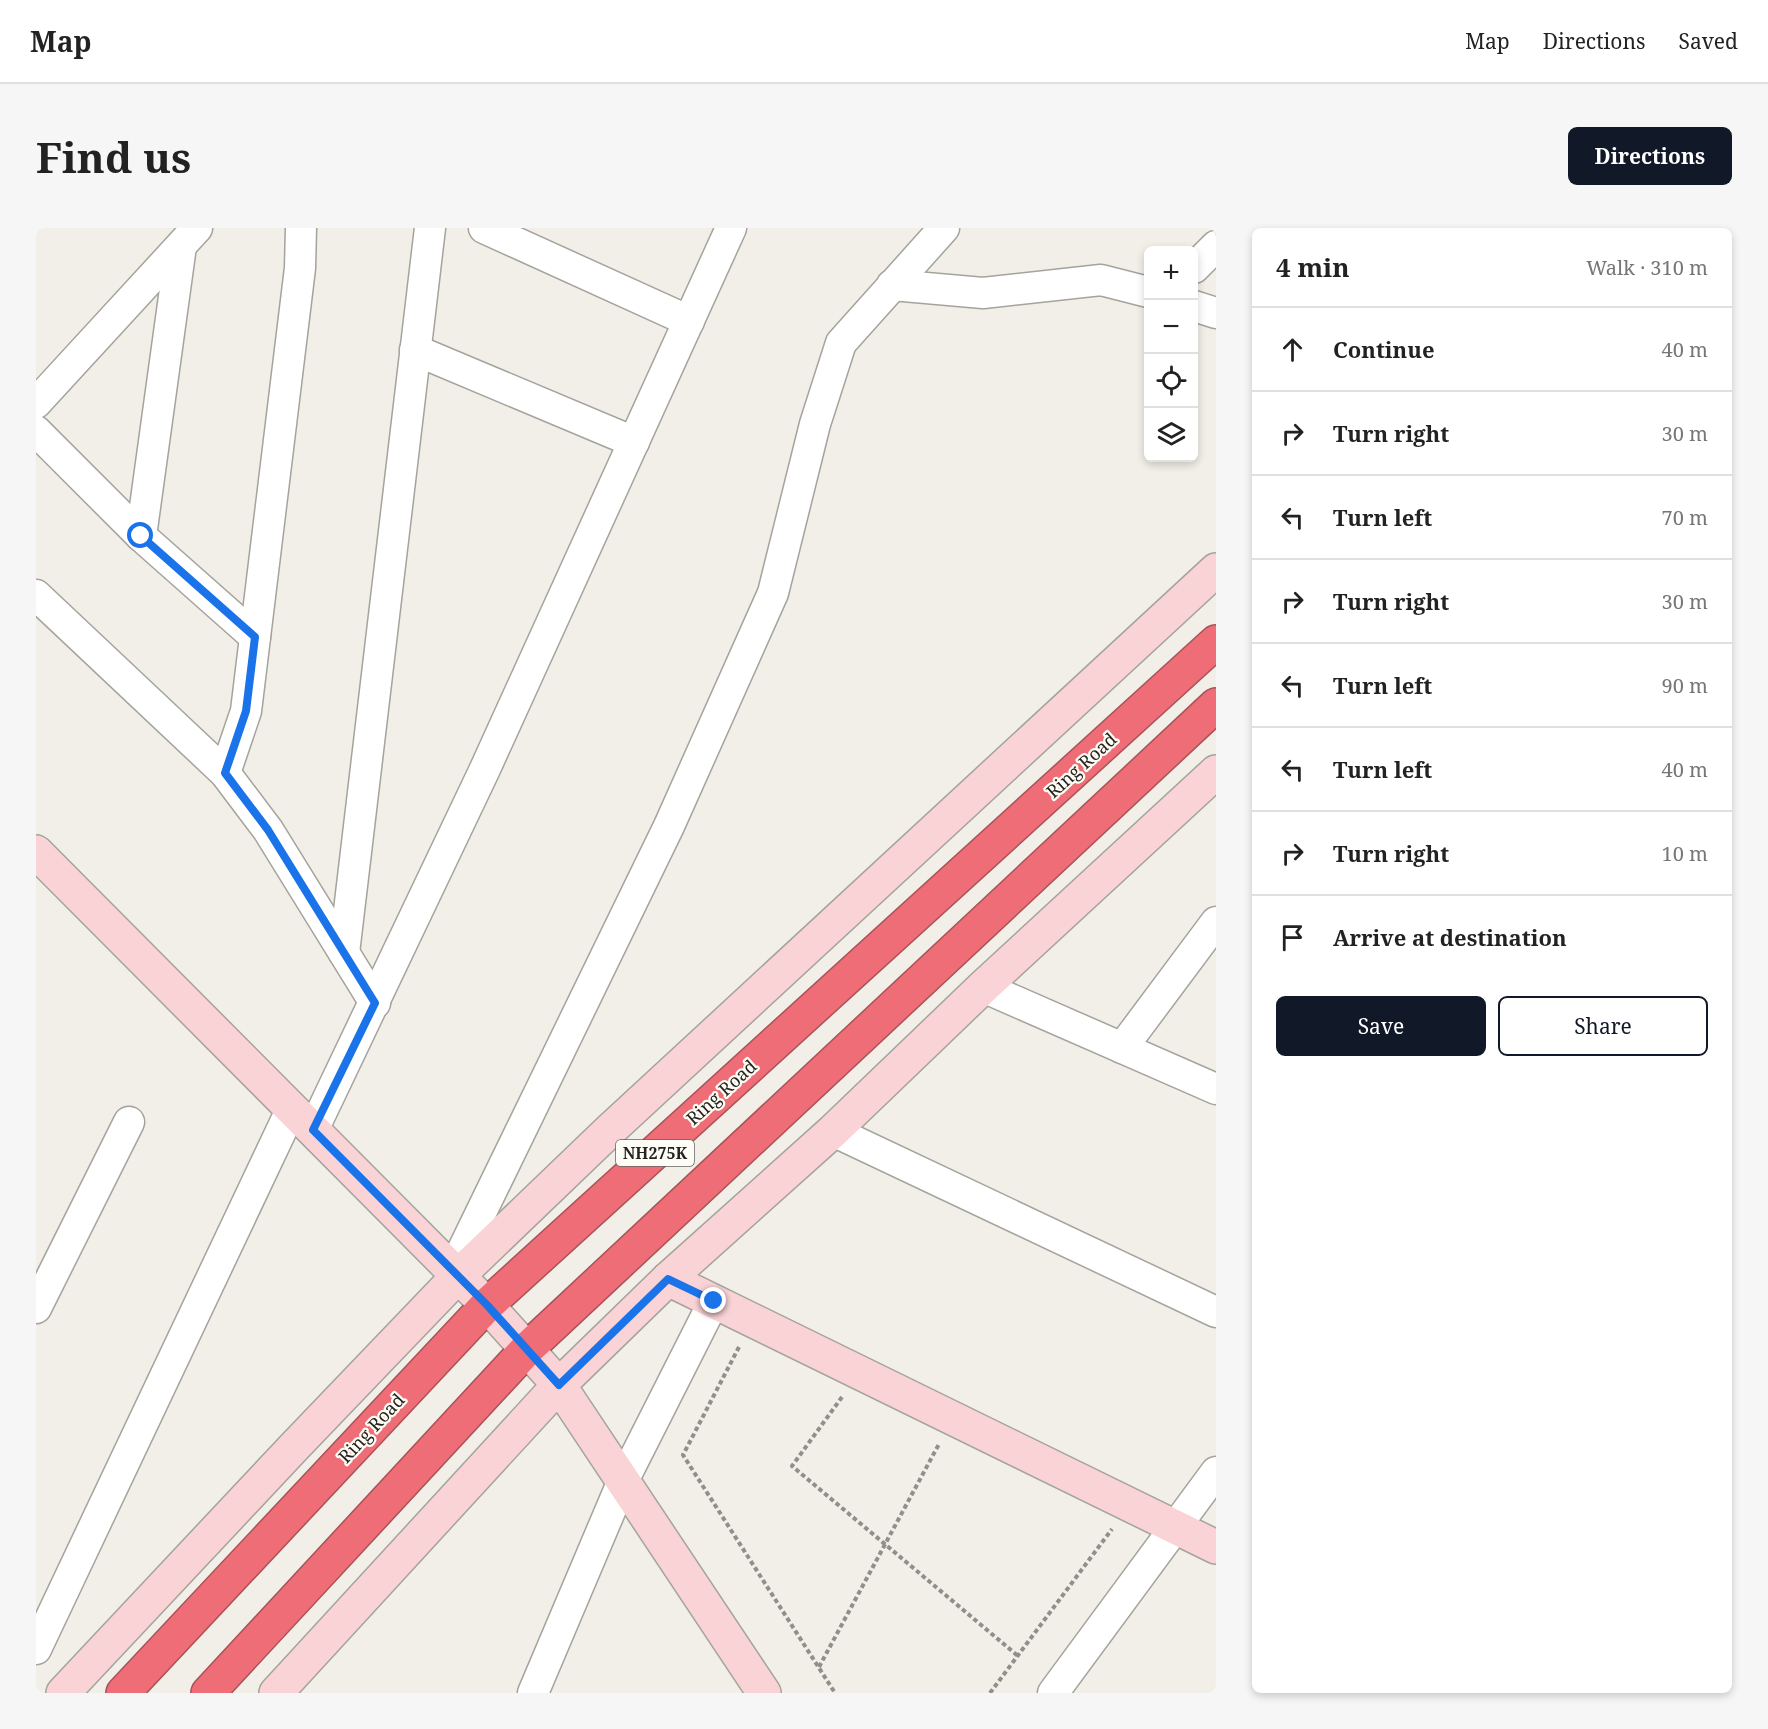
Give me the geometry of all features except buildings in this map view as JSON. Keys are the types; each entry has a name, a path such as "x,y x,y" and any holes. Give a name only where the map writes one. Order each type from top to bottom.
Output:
{"highway":[{"name":"Ring Road","path":"123,1693 487,1305 1216,642"},
{"name":"NH275K","path":"208,1693 527,1350 1216,705"}],"street":[{"path":"225,773 246,711 300,268 301,228"},
{"path":"344,953 430,228"},
{"path":"484,228 689,321"},
{"path":"36,1649 302,1119 375,1003 484,771 731,228"},
{"path":"455,1273 669,826 773,593 815,424 841,343 944,228"},
{"path":"141,536 189,237"},
{"path":"36,403 189,237"},
{"path":"1198,264 1216,246"},
{"path":"892,285 983,294 1101,280 1144,291"},
{"path":"1198,307 1216,313"},
{"path":"415,350 634,442"},
{"path":"36,431 141,536 255,637"},
{"path":"63,1693 455,1273 1216,570"},
{"path":"36,595 225,773 268,830 375,1003"},
{"path":"276,1693 559,1385 668,1279 834,1131 983,987 1213,778"},
{"path":"36,852 487,1305 559,1385 622,1483 764,1693"},
{"path":"1122,1048 1216,921"},
{"path":"983,987 1216,1089"},
{"path":"36,1308 129,1122"},
{"path":"834,1131 1216,1312"},
{"path":"668,1279 1216,1546"},
{"path":"533,1693 622,1483 714,1301"},
{"path":"1053,1693 1216,1472"}],"path":[{"path":"739,1347 683,1455 835,1693"},
{"path":"843,1395 792,1466 1018,1656"},
{"path":"819,1667 941,1441"},
{"path":"990,1693 1117,1523"}],"route":[{"path":"141,536 255,637 246,711 225,773 268,830 375,1003 313,1130 487,1305 559,1385 668,1279 714,1301"}]}
